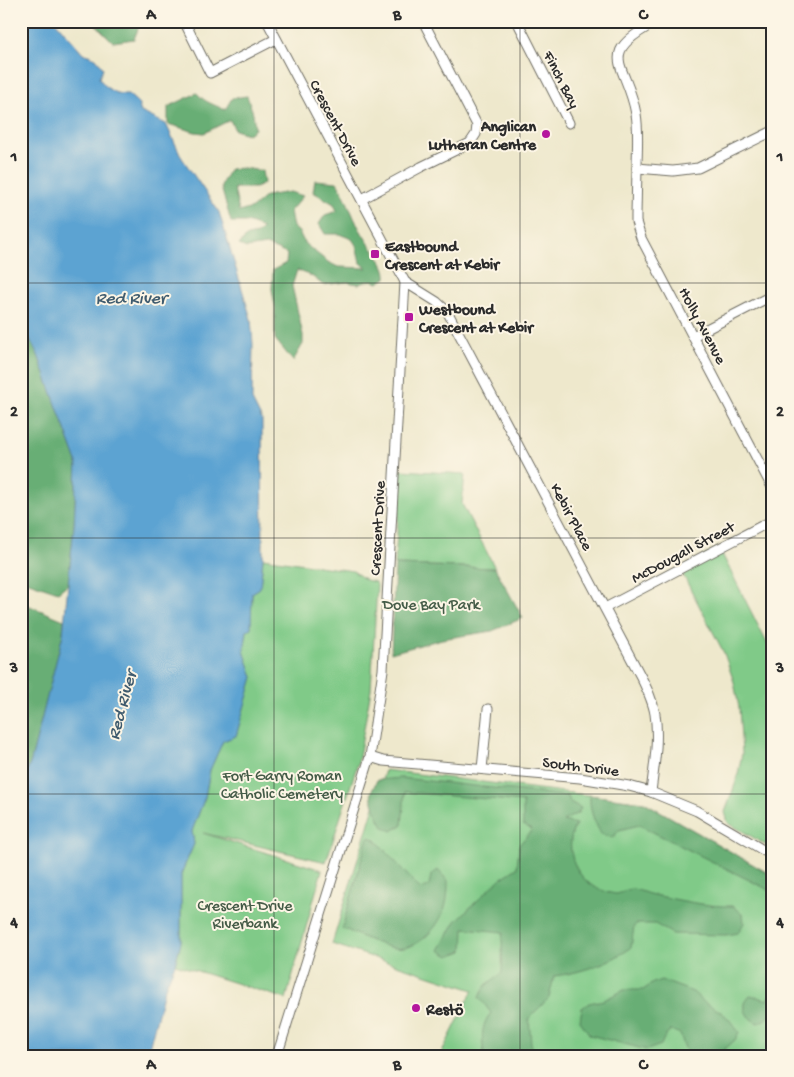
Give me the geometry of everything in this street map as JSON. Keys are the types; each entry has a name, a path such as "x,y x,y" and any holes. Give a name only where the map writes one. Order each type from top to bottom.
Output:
{"street":[{"path":"184,21 210,73 276,39"},
{"name":"Crescent Drive","path":"267,21 404,282 383,670 370,756 276,1056"},
{"path":"362,199 470,143 476,134 476,125 423,21"},
{"name":"Finch Bay","path":"517,21 569,123"},
{"name":"Holly Avenue","path":"658,21 625,42 619,58 620,68 632,98 636,116 636,214 638,230 773,489"},
{"path":"637,168 673,171 698,168 773,131"},
{"name":"Kebir Place","path":"404,282 437,302 447,311 641,677 651,698 655,713 657,738 651,792"},
{"path":"693,336 773,295"},
{"name":"McDougall Street","path":"605,608 773,520"},
{"path":"482,769 488,709"},
{"name":"South Drive","path":"370,756 383,761 609,782 651,792 697,811 773,856"}],"green space":[{"path":"96,21 105,21 116,26 121,21 139,21 140,24 134,39 113,42 97,26"},
{"path":"197,93 206,101 225,110 232,98 247,96 253,113 255,129 248,134 235,130 230,120 204,133 168,124 168,107"},
{"path":"244,168 262,171 264,183 255,188 234,188 239,212 252,208 266,196 290,192 303,196 290,211 293,227 299,232 305,244 328,262 338,267 367,268 360,262 356,245 352,239 339,234 325,234 319,224 325,215 337,211 334,204 313,192 315,180 337,182 357,224 386,271 386,278 378,283 372,280 359,284 347,282 323,285 313,277 297,270 292,286 303,335 303,344 293,361 275,339 275,307 272,289 273,270 286,263 287,254 266,245 247,248 239,245 247,236 257,234 263,228 247,222 231,222 221,187 230,169"},
{"path":"21,322 38,355 77,462 74,526 68,584 58,592 26,581 21,577"},
{"path":"401,470 465,474 462,504 495,568 395,565"},
{"path":"719,548 773,655 773,849 728,823 725,812 737,779 742,753 739,708 734,682 724,653 680,569"},
{"name":"Fort Garry Roman Catholic Cemetery","path":"263,558 353,571 366,580 375,582 377,585 371,689 358,763 326,862 203,833 322,870 286,999 175,964 181,942 181,874 194,844 192,831 205,797 210,770 223,741 236,736 253,677 244,651 247,631 251,627 252,593 260,588"},
{"name":"Dove Bay Park","path":"395,565 495,568 523,618 492,631 442,639 391,653"},
{"path":"25,604 64,620 63,634 31,761 21,789 21,607"},
{"path":"385,770 644,802 773,876 773,1056 440,1056 473,990 332,944"},
{"path":"401,778 568,796 570,802 581,808 578,813 563,821 576,824 572,832 571,850 576,867 587,882 615,894 634,889 694,903 733,906 743,914 744,923 738,933 726,935 673,934 655,924 636,924 634,926 631,948 594,966 554,976 549,998 529,1018 531,1044 537,1056 484,1056 483,1028 491,1013 479,997 486,985 502,973 503,932 464,928 463,951 449,956 439,950 456,921 500,879 517,868 519,845 532,830 523,825 523,802 405,792 402,825 392,831 384,827 379,819 371,793 377,780"},
{"path":"590,795 644,802 773,876 773,892 639,825 619,830 613,838 601,834 592,815"},
{"path":"368,837 375,839 420,889 429,886 431,875 438,870 448,881 446,903 438,922 422,940 408,947 393,948 342,928"},
{"path":"661,980 693,992 705,1003 720,1011 739,1032 735,1040 717,1056 690,1056 686,1051 680,1034 671,1030 661,1045 647,1050 590,1035 580,1021 582,1008 589,1003 604,1000 624,990 643,990"},
{"path":"773,990 773,1013 758,1023 754,1021 745,1011 747,999 750,995 768,1000"}],"water":[{"name":"Red River","path":"21,21 55,21 83,53 96,58 103,68 99,78 108,88 115,92 128,94 138,103 141,112 166,124 182,158 219,212 251,319 253,344 252,400 262,420 263,558 260,588 252,593 251,628 247,631 244,651 253,677 236,736 223,741 210,770 205,797 192,831 194,844 181,874 181,942 175,964 164,990 147,1056 21,1056 21,789 31,761 63,634 74,526 77,462 38,355 21,322"}],"place":[{"name":"Anglican Lutheran Centre","path":"546,134"},
{"name":"Eastbound Crescent at Kebir","path":"375,254"},
{"name":"Westbound Crescent at Kebir","path":"409,317"},
{"name":"Restö","path":"416,1008"}],"park label":[{"name":"Crescent Drive Riverbank","path":"245,913"}]}
